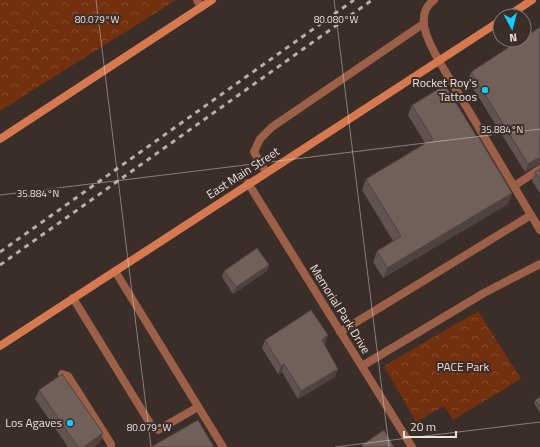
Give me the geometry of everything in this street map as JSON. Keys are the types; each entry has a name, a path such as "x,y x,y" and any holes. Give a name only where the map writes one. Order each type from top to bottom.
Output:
{"main road":[{"path":"0,139 212,0"},
{"path":"520,8 532,0"},
{"name":"East Main Street","path":"0,346 248,183 492,26"}],"street":[{"path":"197,0 201,7"},
{"path":"434,0 426,9 423,24 428,42 540,230"},
{"path":"266,172 254,152 260,139 272,127 423,24"},
{"path":"514,186 540,169"},
{"name":"Memorial Park Drive","path":"248,183 412,447"},
{"path":"340,332 531,215"},
{"path":"362,366 484,293 540,264"},
{"path":"115,271 222,447"},
{"path":"74,298 151,424 158,430 198,407"},
{"path":"62,374 68,376 111,444 111,447"}],"green space":[{"path":"0,0 176,0 0,111"},
{"name":"PACE Park","path":"478,311 521,379 453,420 444,406 416,422 384,366"}],"building":[{"path":"540,27 540,157 528,164 471,72 508,48 532,48 532,32"},
{"path":"445,85 512,193 387,268 377,251 401,236 366,179 433,139 412,105"},
{"path":"540,169 540,180 535,172"},
{"path":"257,248 269,265 236,287 224,271"},
{"path":"311,310 328,335 322,340 338,369 301,391 284,364 281,366 265,340"},
{"path":"62,374 103,433 84,447 78,447 39,390"},
{"path":"540,397 540,407 535,400"},
{"path":"198,420 214,447 151,447"},
{"path":"384,430 394,447 363,447 362,445"}],"railway":[{"path":"0,252 354,0"},
{"path":"0,265 372,0"}],"place":[{"name":"Rocket Roy's Tattoos","path":"485,90"},
{"name":"Los Agaves","path":"70,423"}]}
